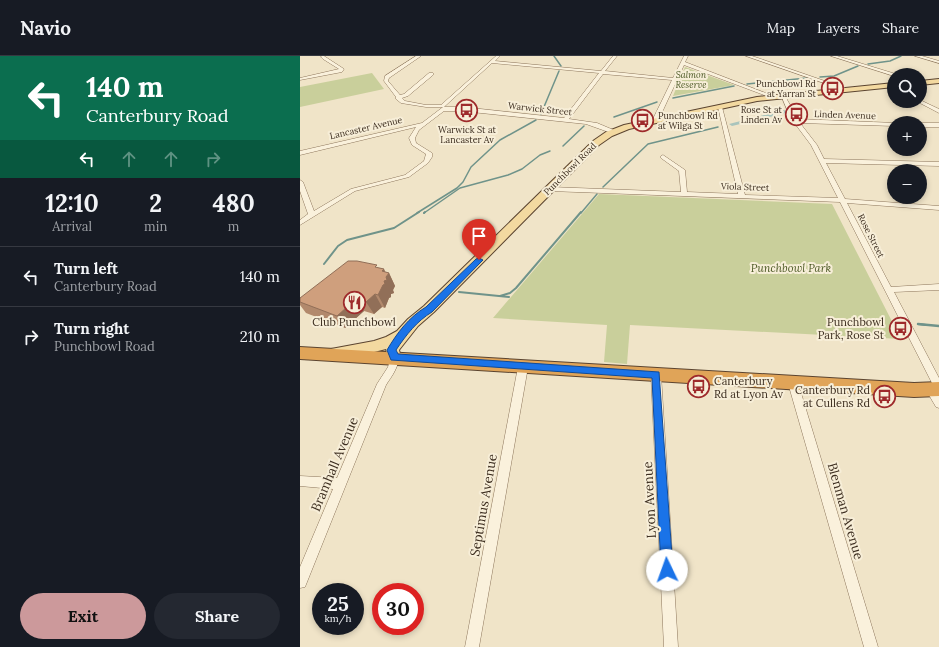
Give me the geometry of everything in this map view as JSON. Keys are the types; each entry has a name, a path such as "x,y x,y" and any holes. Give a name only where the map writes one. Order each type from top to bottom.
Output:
{"highway":[{"path":"300,353 937,393"}],"main road":[{"path":"927,82 939,81"},
{"name":"Punchbowl Road","path":"394,358 392,350 403,333 420,315 429,309 596,143 614,132 655,121 774,97 887,87"},
{"name":"Punchbowl Road","path":"394,358 401,351 412,331 428,315 429,309"},
{"path":"329,354 374,348 390,342 403,333"}],"street":[{"path":"419,56 386,79 387,82 398,98 406,95 431,74"},
{"name":"Lancaster Avenue","path":"300,153 424,124 498,56"},
{"path":"565,120 615,56"},
{"path":"655,121 686,56"},
{"path":"748,56 849,90"},
{"path":"833,56 887,72"},
{"path":"917,56 939,62"},
{"path":"300,79 340,71 342,69 323,57"},
{"path":"491,62 675,80"},
{"path":"683,63 774,97"},
{"name":"Rose Street","path":"783,96 796,121 810,139 822,160 888,290 937,393"},
{"name":"Warwick Street","path":"398,98 403,102 426,106 595,124 614,132"},
{"path":"927,105 939,111"},
{"path":"720,107 742,196"},
{"name":"Linden Avenue","path":"796,121 887,124"},
{"path":"300,223 348,192 369,185 404,177 426,162 429,157 429,153 414,144 412,138 417,129 424,124"},
{"path":"927,125 939,125"},
{"path":"663,157 682,170 684,194"},
{"path":"822,160 939,164"},
{"path":"300,182 312,215"},
{"name":"Viola Street","path":"550,189 842,200 939,208"},
{"path":"888,290 939,286"},
{"name":"Bramhall Avenue","path":"300,582 382,384 392,368 394,358"},
{"name":"Septimus Avenue","path":"472,647 523,367"},
{"name":"Lyon Avenue","path":"656,375 671,647"},
{"name":"Blenman Avenue","path":"794,383 871,647"},
{"path":"300,481 340,484"}],"green space":[{"name":"Salmon Reserve","path":"685,67 734,85 673,96"},
{"path":"372,73 384,89 300,107 300,87"},
{"name":"Punchbowl Park","path":"599,194 832,204 901,339 630,325 627,364 604,362 607,325 493,318"}],"building":[{"path":"348,261 357,261 377,265 375,267 384,269 382,271 389,273 386,277 387,280 384,281 385,284 378,295 375,294 366,302 357,298 337,316 300,302 300,298"}],"waterway":[{"path":"554,56 561,66"},
{"path":"868,64 890,61 901,56"},
{"path":"820,77 834,76 858,66"},
{"path":"541,114 559,71"},
{"path":"747,84 807,78"},
{"path":"673,98 734,86"},
{"path":"614,117 657,102"},
{"path":"732,124 784,112"},
{"path":"417,213 457,188 463,182 471,167 500,140 536,120"},
{"path":"563,146 584,126"},
{"path":"603,187 648,144 718,127"},
{"path":"425,212 424,213 460,188 508,175 522,169 540,155 550,151"},
{"path":"581,213 597,194"},
{"path":"324,264 338,246 347,240 394,228 419,212"},
{"path":"500,296 510,293 516,288 581,212"},
{"path":"459,292 509,297"},
{"path":"926,325 918,324 939,326"}],"place":[{"name":"Punchbowl Rd at Yarran St","path":"832,89"},
{"name":"Warwick St at Lancaster Av","path":"467,111"},
{"name":"Rose St at Linden Av","path":"797,115"},
{"name":"Punchbowl Rd at Wilga St","path":"643,121"},
{"name":"Club Punchbowl","path":"354,302"},
{"name":"Punchbowl Park, Rose St","path":"900,328"},
{"name":"Canterbury Rd at Lyon Av","path":"699,387"},
{"name":"Canterbury Rd at Cullens Rd","path":"885,396"}],"route":[{"path":"479,260 429,309 420,315 403,333 392,350 394,358 656,375 667,570"}]}
